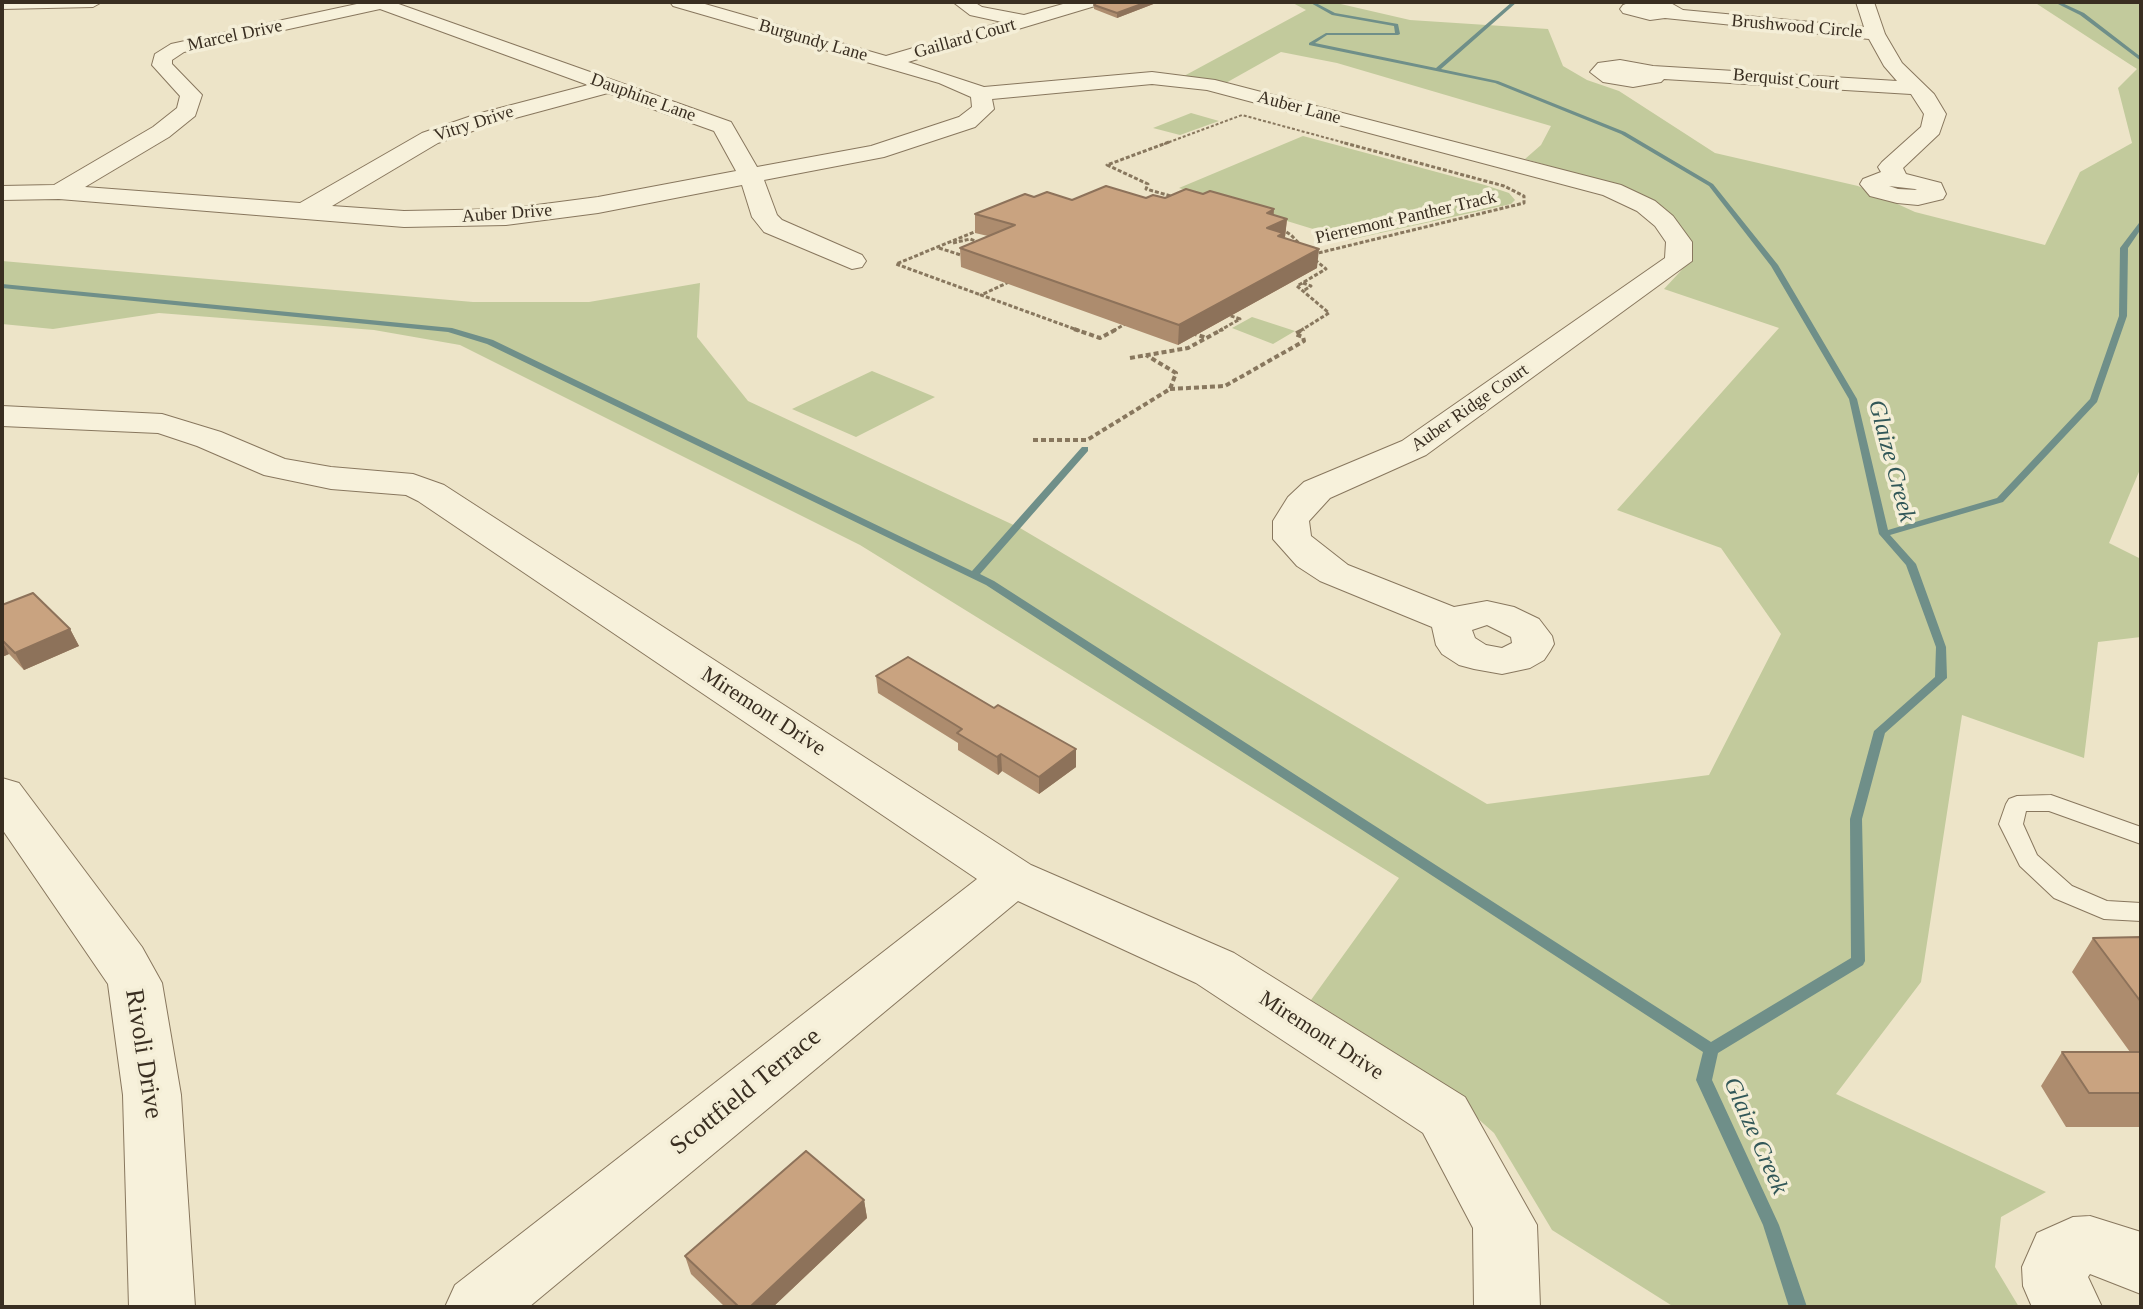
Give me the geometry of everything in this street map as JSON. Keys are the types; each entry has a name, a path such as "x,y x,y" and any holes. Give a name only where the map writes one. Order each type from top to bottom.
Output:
{"street":[{"path":"2,4 27,6 93,2"},
{"path":"962,2 976,11 1026,21"},
{"name":"Gaillard Court","path":"886,62 1089,2"},
{"path":"1865,2 1876,34 1894,66 1932,105 1931,129 1890,167 1896,178"},
{"name":"Dauphine Lane","path":"378,3 723,127 751,177 761,208 773,226 852,261"},
{"name":"Marcel Drive","path":"59,192 161,132 187,111 191,95 162,65 162,58 178,48 378,3"},
{"name":"Burgundy Lane","path":"689,3 946,79"},
{"name":"Brushwood Circle","path":"1670,14 1876,34"},
{"name":"Berquist Court","path":"1653,72 1918,88"},
{"name":"Auber Lane","path":"946,79 981,94 1140,78 1190,80 1587,182 1646,206"},
{"name":"Vitry Drive","path":"307,210 430,138 485,119 609,86"},
{"name":"Auber Drive","path":"2,193 59,192 404,219 506,217 598,205 876,152 967,122 983,109 981,94"},
{"name":"Auber Ridge Court","path":"1455,622 1334,573 1311,558 1292,539 1291,521 1301,505 1317,490 1414,448 1678,261 1679,242 1664,221 1646,206"},
{"name":"Miremont Drive","path":"2,416 162,424 209,439 276,468 331,478 413,485 431,493 1013,878 1215,968 1444,1115 1505,1225 1507,1307"},
{"name":"Rivoli Drive","path":"2,794 135,983 153,1109 162,1307"},
{"name":"Scottfield Terrace","path":"478,1307 1013,878"},
{"path":"2069,1307 2056,1286 2054,1267 2060,1254 2073,1247 2090,1245 2115,1251 2141,1264"}],"lane":[{"path":"2141,836 2051,803 2017,804 2011,824 2028,860 2063,892 2104,910 2141,912"}],"path":[{"name":"Pierremont Panther Track","path":"1242,115 1504,186 1524,196 1524,203 1519,207 1310,255 1277,226 1146,189 1148,184 1107,165 1242,115"},
{"path":"987,227 896,264 1100,338 1132,321"},
{"path":"948,243 970,239 990,247"},
{"path":"1290,248 1299,243"},
{"path":"938,247 976,260"},
{"path":"1033,440 1087,440 1170,389 1225,386 1239,381 1304,341 1303,337 1294,334 1329,313 1297,286 1326,269 1310,255"},
{"path":"981,295 1016,279"},
{"path":"1302,282 1311,286 1303,291"},
{"path":"1227,314 1243,320"},
{"path":"1130,358 1188,348 1243,320 1246,314"},
{"path":"1184,330 1207,338"},
{"path":"1146,355 1176,373 1170,389"}],"green space":[{"path":"1291,2 1332,2 1410,20 1548,29 1563,66 1587,80 1619,91 1715,153 1858,186 1915,212 2045,245 2080,172 2132,143 2118,88 2137,69 2034,2 2141,2 2141,467 2109,543 2141,559 2141,637 2098,642 2084,758 1962,715 1921,982 1836,1094 2046,1192 2001,1217 1995,1267 2019,1307 1674,1307 1552,1230 1494,1133 1428,1074 1311,1000 1399,878 860,545 460,345 374,330 159,313 53,329 2,324 2,261 473,302 589,302 700,283 697,337 748,401 1020,528 1487,804 1709,775 1781,634 1721,548 1617,510 1779,328 1664,289 1690,261 1689,247 1591,178 1525,159 1541,145 1551,126 1337,63 1281,52 1224,84 1184,76 1306,10"},
{"path":"1191,113 1219,121 1180,135 1153,128"},
{"path":"1303,136 1485,185 1509,193 1515,200 1511,204 1349,240 1179,188"},
{"path":"1252,317 1295,331 1273,344 1232,328"},
{"path":"872,371 935,397 856,437 792,409"}],"building":[{"path":"1097,2 1147,2 1117,13 1094,5"},
{"path":"1106,186 1146,198 1153,195 1165,198 1186,189 1203,194 1210,191 1274,209 1267,213 1287,219 1267,228 1283,233 1278,236 1319,249 1179,325 960,248 1015,225 975,214 1025,194 1034,197 1047,192 1072,200"},
{"path":"33,593 70,629 15,653 2,640 2,605"},
{"path":"908,657 994,708 998,705 1076,749 1039,777 1001,754 997,757 957,733 962,729 876,676"},
{"path":"2141,937 2141,1002 2093,938"},
{"path":"2062,1052 2141,1052 2141,1093 2089,1093"},
{"path":"806,1151 864,1200 750,1307 739,1307 685,1256"}],"waterway":[{"name":"Glaize Creek","path":"1311,2 1334,14 1396,25 1398,34 1326,34 1311,44 1496,82 1623,133 1711,185 1774,265 1853,399 1884,534"},
{"path":"1438,69 1515,2"},
{"path":"2056,2 2082,14 2141,59"},
{"path":"1884,534 2000,500 2094,400 2123,316 2124,248 2141,224"},
{"path":"2,286 449,330 490,342 990,583 1711,1050"},
{"path":"974,575 1085,449"},
{"name":"Glaize Creek","path":"1711,1050 1858,961 1856,819 1880,731 1941,678 1941,647 1911,564 1884,534"},
{"name":"Glaize Creek","path":"1711,1050 1704,1080 1771,1225 1798,1307"}]}
